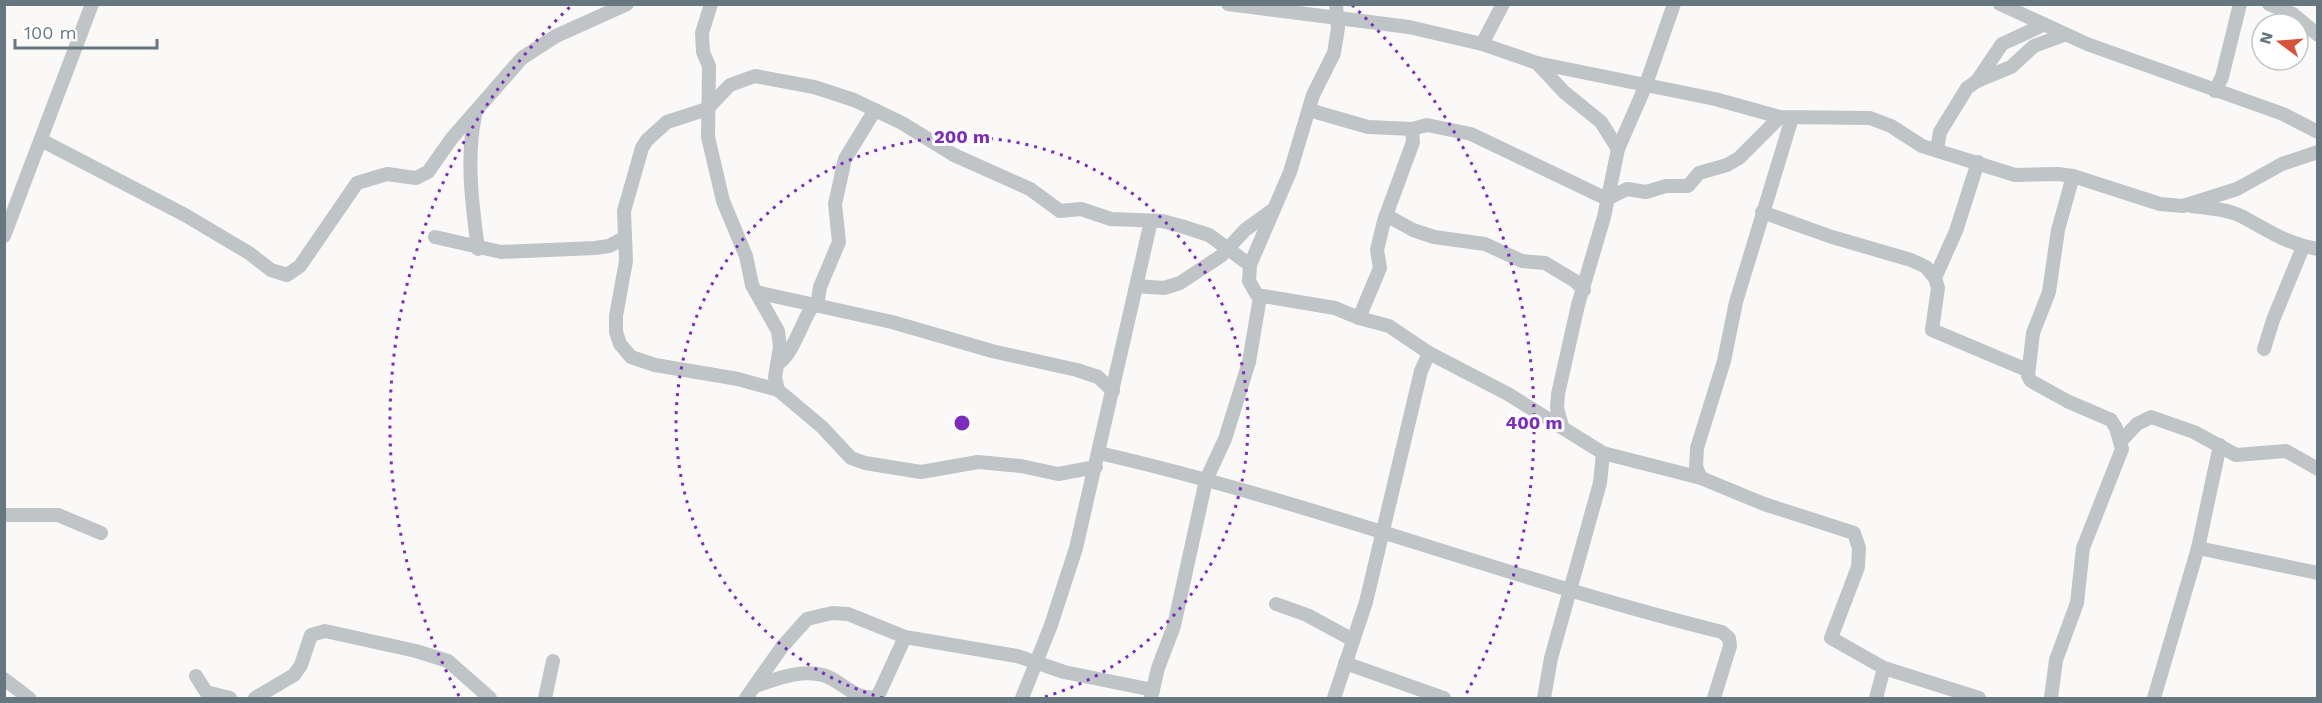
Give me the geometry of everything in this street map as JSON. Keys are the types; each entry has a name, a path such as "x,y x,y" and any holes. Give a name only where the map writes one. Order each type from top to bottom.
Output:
{"street":[{"path":"4,236 92,4"},
{"path":"41,140 185,215 249,253 271,270 287,275 300,266 357,183 387,174 416,178 422,176 428,172 452,138 522,58 539,46 627,4"},
{"path":"711,4 702,33 703,52 709,66 708,137 721,194 746,256 756,292 778,331 775,377 778,390"},
{"path":"1228,4 1408,27 1482,44 1536,63 1645,87 1715,99 1786,117 1870,118 1882,121 1922,146 2020,176 2058,174 2073,176 2160,204 2191,206 2240,215 2270,234 2318,249"},
{"path":"746,699 782,647 807,619 821,614 848,615 905,638 968,647 1152,694 1174,626 1206,480 1225,438 1249,362 1260,297 1249,281 1250,266 1290,172 1313,95 1334,53 1336,4"},
{"path":"1482,44 1503,4"},
{"path":"1562,426 1557,408 1558,394 1618,149 1645,87 1674,4"},
{"path":"2000,4 2064,35 2283,114 2318,132"},
{"path":"2215,91 2222,77 2240,4"},
{"path":"2269,4 2293,14 2318,35"},
{"path":"1977,81 2002,44 2043,25"},
{"path":"1936,149 1940,132 1967,88 1977,81 2011,67 2034,46 2064,35"},
{"path":"1536,63 1564,92 1601,122 1618,149"},
{"path":"1250,266 1209,235 1162,221 1111,219 1081,208 1062,212 1030,189 954,154 854,100 814,87 755,76 730,85 707,110 667,122 647,140 638,159 624,211 626,261 616,332 620,344 632,357 655,365 738,379 778,390 822,427 851,458 865,463 921,472 978,462 999,462 1058,474 1097,460 1206,480 1726,635 1730,646 1714,699"},
{"path":"777,364 788,356 801,323 815,306 820,287 839,242 835,204 845,159 875,110"},
{"path":"1309,110 1368,127 1412,129 1427,125 1488,140 1607,199"},
{"path":"475,113 471,133 470,173 478,249"},
{"path":"1607,199 1626,189 1646,192 1666,186 1688,186 1700,173 1727,165 1739,158 1786,117"},
{"path":"1701,478 1696,467 1697,448 1724,361 1736,302 1786,117"},
{"path":"1359,318 1380,268 1377,250 1386,215 1413,142 1412,129"},
{"path":"2191,206 2237,189 2282,164 2318,152"},
{"path":"1978,162 1953,240 1935,278 1938,298 1932,330 2027,370"},
{"path":"2051,699 2056,660 2078,603 2083,548 2096,509 2121,456 2121,441 2111,420 2067,401 2031,381 2027,370 2036,322 2050,287 2058,230 2073,176"},
{"path":"1136,286 1154,289 1175,286 1228,249 1245,230 1275,209"},
{"path":"1762,212 1832,237 1919,262 1935,278"},
{"path":"1386,215 1407,227 1434,237 1485,244 1522,261 1545,263 1575,281 1584,290"},
{"path":"1022,699 1051,625 1076,548 1113,391 1122,338 1151,220"},
{"path":"435,237 478,249 501,252 595,248 609,246 624,238"},
{"path":"2264,350 2273,320 2303,246"},
{"path":"756,292 916,328 992,351 1077,370 1098,377 1113,391"},
{"path":"1260,297 1335,308 1359,318 1389,326 1429,353 1471,373 1562,426 1582,442 1603,453 1701,478 1764,504 1854,533 1859,548 1858,567 1831,638 1884,668 1979,699"},
{"path":"1334,699 1366,602 1421,371 1429,353"},
{"path":"2121,441 2137,424 2151,417 2176,424 2236,455 2286,451 2318,469"},
{"path":"2154,699 2198,548 2220,445"},
{"path":"1544,699 1551,658 1600,483 1603,453"},
{"path":"4,515 58,515 101,533"},
{"path":"2198,548 2318,573"},
{"path":"1276,604 1307,615 1353,640"},
{"path":"255,699 294,675 301,665 311,635 325,631 416,651 448,662 490,699"},
{"path":"755,686 778,678 812,674 830,678 860,696 877,698 905,638"},
{"path":"545,699 553,661"},
{"path":"1345,663 1444,699"},
{"path":"1876,699 1884,668"},
{"path":"196,676 206,692 230,699"},
{"path":"4,679 29,699"}]}
